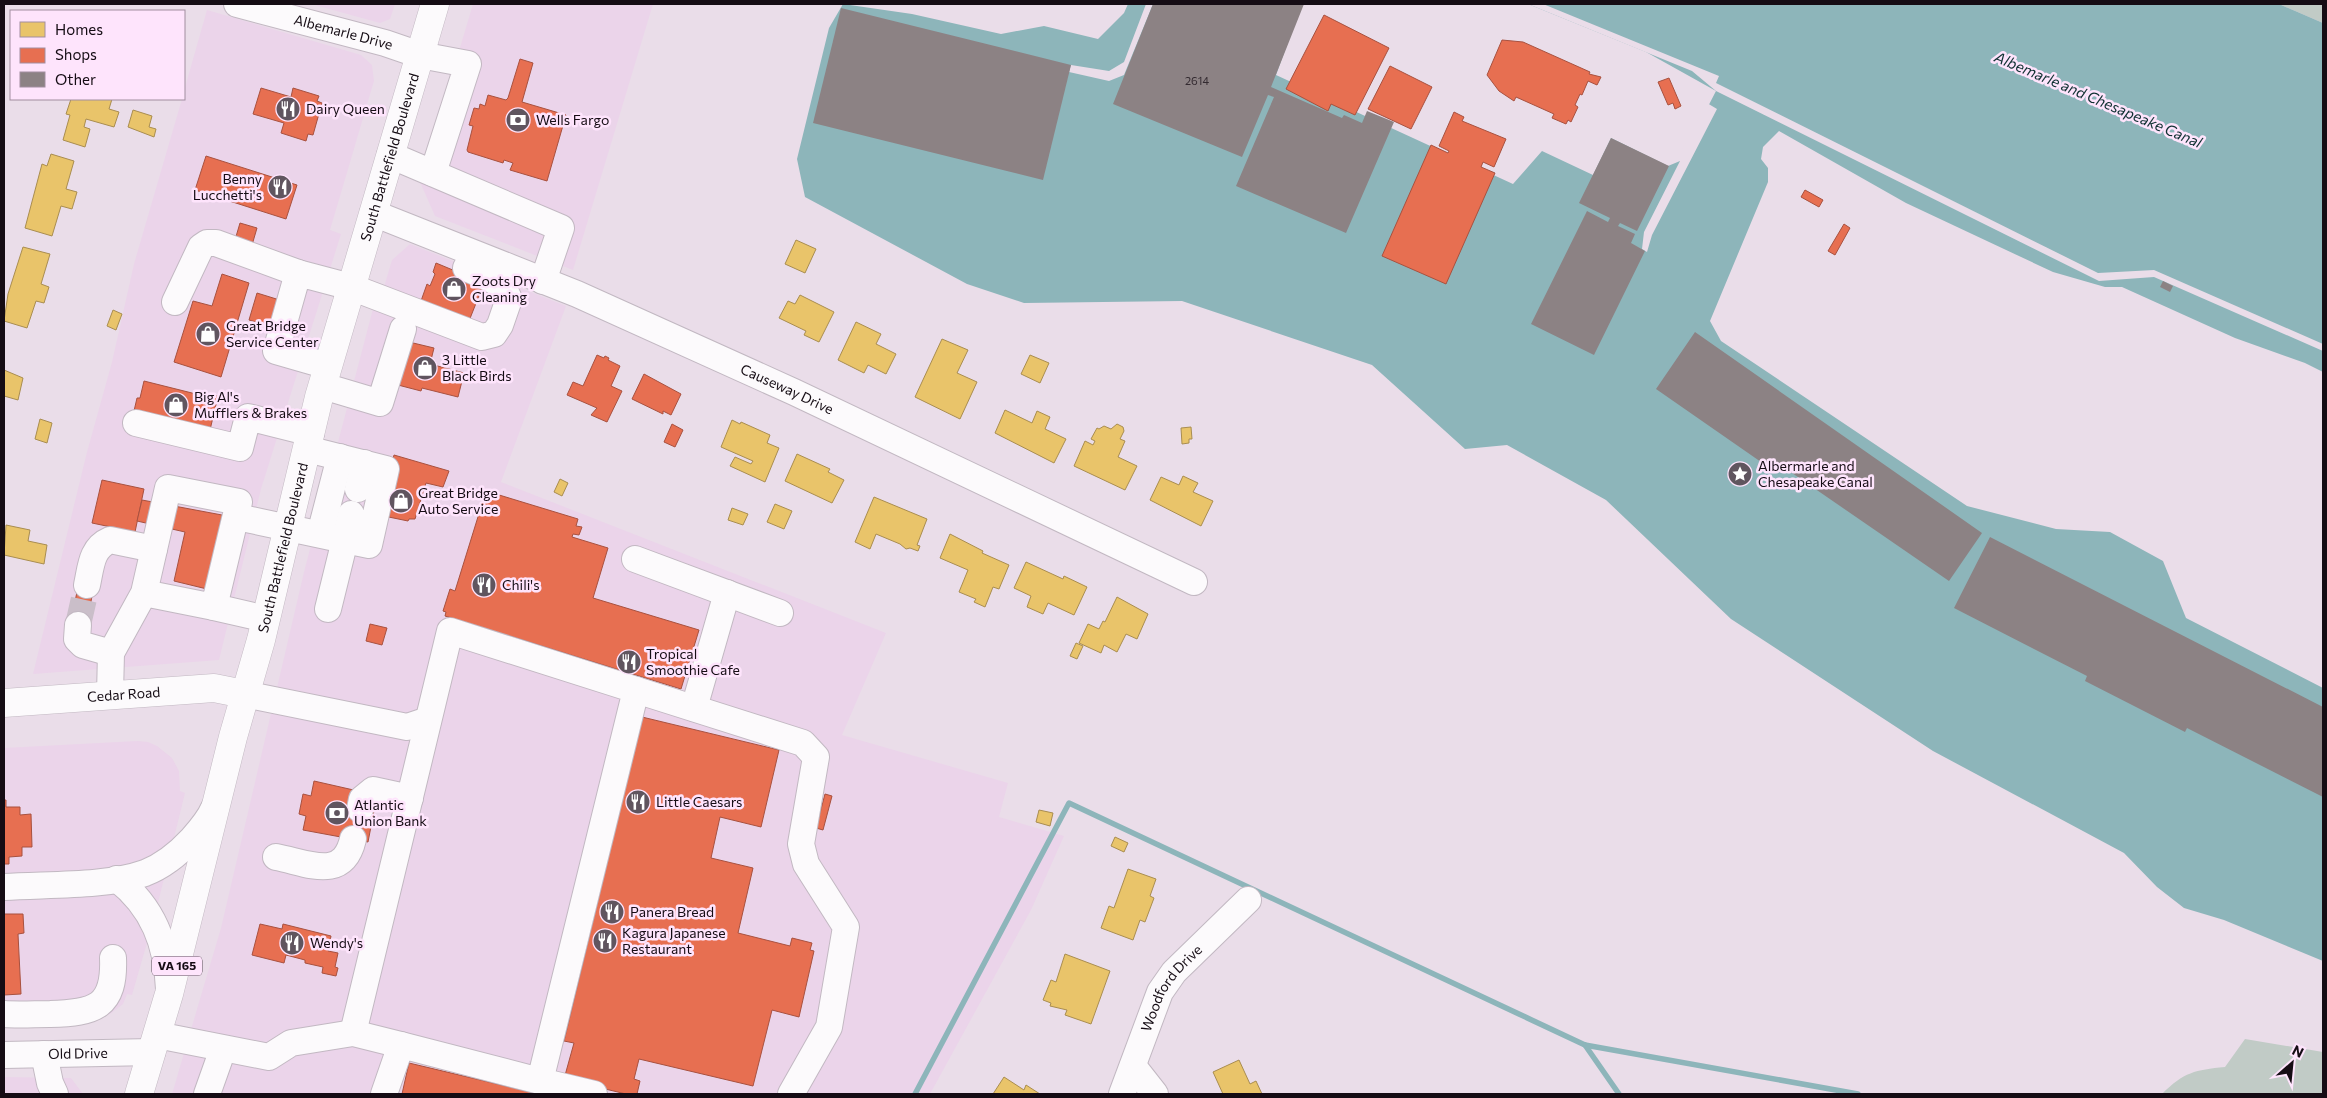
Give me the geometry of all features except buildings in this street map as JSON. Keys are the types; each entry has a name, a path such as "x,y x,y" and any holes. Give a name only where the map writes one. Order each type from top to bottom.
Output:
{"main road":[{"name":"South Battlefield Boulevard","path":"139,1094 169,994 244,694 266,619 325,376 435,4"},
{"name":"Cedar Road","path":"4,703 214,688 244,694"}],"street":[{"name":"Albemarle Drive","path":"237,4 385,43 420,55 468,64 433,173"},
{"path":"390,155 561,228 543,281"},
{"name":"Causeway Drive","path":"372,212 543,281 794,392 1194,582"},
{"path":"175,302 202,247 207,242 216,243 298,272 351,287 482,337 494,334 500,324 509,299 505,289 494,280 440,256 438,250 442,240"},
{"path":"298,272 276,352 380,402 402,329"},
{"path":"136,423 240,448 248,417 352,460 386,469 369,545 237,516"},
{"path":"352,460 358,489"},
{"path":"320,534 352,460"},
{"path":"110,694 111,653 144,593 168,488 239,502 214,607"},
{"path":"328,609 352,514"},
{"path":"87,585 94,553 103,543 110,540 154,548"},
{"path":"635,559 780,613"},
{"path":"144,593 266,619"},
{"path":"694,708 727,593"},
{"path":"78,625 77,639 84,645 111,653"},
{"path":"594,1094 353,1033 450,631 804,743 816,757 801,844 806,864 846,927 829,1027 791,1094"},
{"path":"540,1081 636,690"},
{"path":"244,694 407,727 428,720"},
{"path":"360,809 362,800 373,790 410,798"},
{"path":"4,887 117,880 147,872 173,857 210,818 219,797"},
{"path":"276,857 329,868 342,863 350,851 354,839"},
{"path":"117,880 142,903 156,924 166,954 169,994"},
{"name":"Woodford Drive","path":"1122,1094 1160,992 1174,972 1248,900"},
{"path":"4,1014 61,1014 91,1009 106,997 113,985 113,958"},
{"name":"Old Drive","path":"4,1055 44,1054 155,1043 223,1049 269,1057 291,1044 353,1033"},
{"path":"384,1094 401,1045"},
{"path":"207,1094 223,1049"},
{"path":"44,1054 50,1083 55,1094"},
{"path":"1133,1066 1155,1094"}],"shaded area":[{"path":"311,4 395,4 390,19 380,23"},
{"path":"473,4 653,4 573,270 435,216 420,182"},
{"path":"2279,4 2323,4 2323,23"},
{"path":"207,10 361,55 372,65 374,81 330,230 341,234 261,489 219,660 33,674 87,452 112,362 134,264 182,100 185,100 185,87"},
{"path":"410,244 566,306 501,482 886,633 842,735 1008,783 999,817 1064,836 1031,910 930,1094 172,1094 221,928 304,572 374,305 378,307 392,260"},
{"path":"148,742 157,746 172,758 179,771 180,791 185,793 155,915 132,995 127,994 123,1004 110,1014 99,1017 4,1021 4,748"},
{"path":"2245,1039 2323,1052 2323,1094 2162,1094 2190,1073 2225,1067"},
{"path":"4,1077 71,1078 83,1094 4,1094"}],"water":[{"name":"Albermarle and Chesapeake Canal","path":"843,4 912,14 1001,34 1044,26 1098,39 1124,13 1128,4 1302,4 1276,75 1513,184 1542,151 1593,175 1611,138 1668,166 1680,161 1716,91 1646,52 1528,4 2279,4 2323,23 2323,372 2305,363 2235,338 2122,287 2105,287 2053,272 1906,203 1779,131 1763,147 1761,159 1768,168 1768,182 1710,321 1721,341 1967,506 2056,529 2110,532 2163,561 2186,618 2323,688 2323,961 2224,920 2184,908 2157,887 2124,853 1933,751 1731,619 1606,500 1507,445 1465,449 1372,365 1182,301 1024,303 967,284 805,197 797,159 829,28"}],"pier":[{"path":"1146,4 1153,4 1124,75 1109,81 1069,72 1071,65 1109,71 1124,62"},
{"path":"1528,4 1543,4 1719,76 1716,83 2098,273 2154,270 2323,344 2323,351 2154,277 2099,281 1716,91 1692,71"},
{"path":"1707,103 1717,109 1652,235 1647,252 1642,249 1644,232 1680,161 1677,159"}],"waterway":[{"path":"915,1094 1069,803 1585,1045 1858,1094"},
{"path":"1585,1045 1619,1094"}],"tunnel":[{"path":"78,625 87,585"}],"place":[{"name":"Dairy Queen","path":"288,109"},
{"name":"Wells Fargo","path":"518,120"},
{"name":"Benny Lucchetti's","path":"280,187"},
{"name":"Zoots Dry Cleaning","path":"454,289"},
{"name":"Great Bridge Service Center","path":"208,334"},
{"name":"3 Little Black Birds","path":"425,368"},
{"name":"Big Al's Mufflers & Brakes","path":"176,405"},
{"name":"Albermarle and Chesapeake Canal","path":"1740,474"},
{"name":"Great Bridge Auto Service","path":"401,501"},
{"name":"Chili's","path":"484,585"},
{"name":"Tropical Smoothie Cafe","path":"629,662"},
{"name":"Little Caesars","path":"638,802"},
{"name":"Atlantic Union Bank","path":"337,813"},
{"name":"Panera Bread","path":"612,912"},
{"name":"Kagura Japanese Restaurant","path":"605,941"},
{"name":"Wendy's","path":"292,943"}],"water label":[{"name":"Albemarle and Chesapeake Canal","path":"2098,100"}]}
